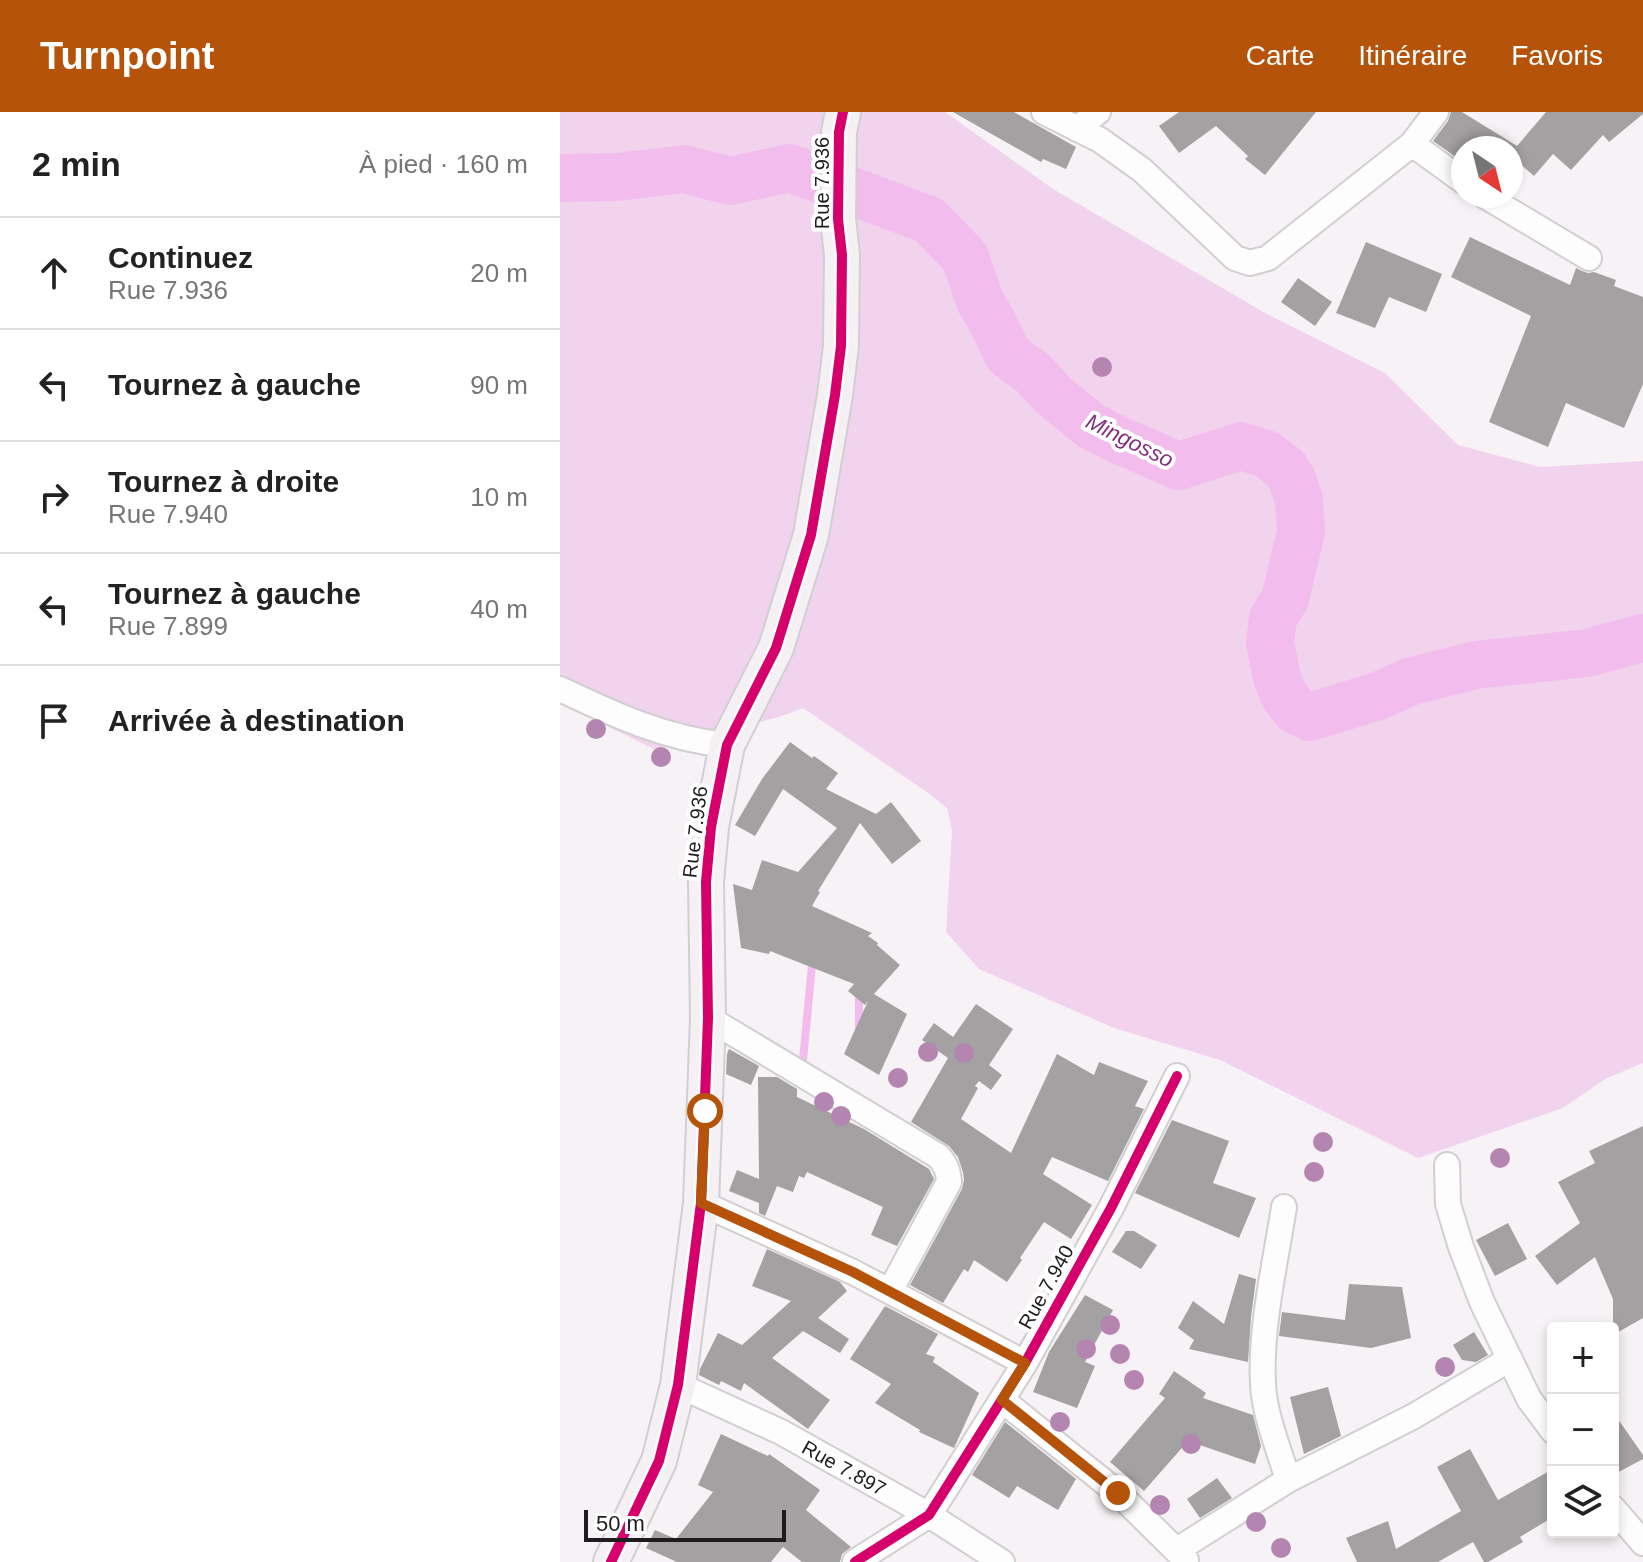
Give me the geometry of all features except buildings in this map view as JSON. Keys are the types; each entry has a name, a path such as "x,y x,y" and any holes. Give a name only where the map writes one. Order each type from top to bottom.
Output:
{"street":[{"path":"1044,112 1100,140 1142,170 1235,258 1250,263 1268,258 1412,144 1436,112"},
{"path":"1077,129 1098,112"},
{"name":"Rue 7.936","path":"611,1562 659,1461 678,1385 701,1203 708,1018 706,882 711,827 727,745 776,648 811,535 841,346 842,255 838,219 841,122"},
{"path":"1412,144 1451,172"},
{"path":"1505,208 1589,258"},
{"path":"560,689 643,727 698,742 727,745"},
{"path":"708,1018 938,1156 945,1164 949,1182 890,1291"},
{"name":"Rue 7.940","path":"855,1562 929,1515 1025,1363 1111,1208 1177,1076"},
{"path":"1447,1165 1448,1204 1482,1302 1529,1399 1547,1423"},
{"path":"701,1203 853,1272 1025,1363"},
{"path":"1284,1207 1266,1314 1263,1385 1288,1480"},
{"path":"1002,1400 1118,1493 1183,1556 1288,1480 1414,1416 1510,1359"},
{"name":"Rue 7.897","path":"678,1385 781,1432 929,1515 1002,1562"},
{"path":"1619,1514 1640,1533"}],"shaded area":[{"path":"560,112 945,112 1053,189 1267,314 1385,373 1458,445 1540,467 1643,461 1643,1063 1605,1079 1563,1108 1418,1158 1220,1060 1114,1028 979,969 946,932 952,831 947,808 803,708 654,749 560,703"}],"waterway":[{"name":"Mingosso","path":"560,178 617,177 684,169 730,181 790,168 929,220 965,257 980,301 1008,355 1033,373 1053,395 1091,426 1179,466 1241,446 1266,454 1285,468 1292,479 1299,499 1301,532 1285,599 1273,618 1270,643 1284,695 1295,710 1310,717 1378,696 1412,681 1476,665 1587,653 1643,638"},
{"path":"803,1060 812,965"},
{"path":"859,994 859,1029"}],"cycle path":[{"path":"611,1562 659,1461 678,1385 701,1203 708,1018 706,882 711,827 727,745 776,648 811,535 841,346 842,255 838,219 839,132 843,112"},
{"path":"855,1562 929,1515 1025,1363 1111,1208 1177,1076"}],"route":[{"path":"705,1111 701,1203 853,1272 1025,1363 1002,1400 1118,1493"}]}
